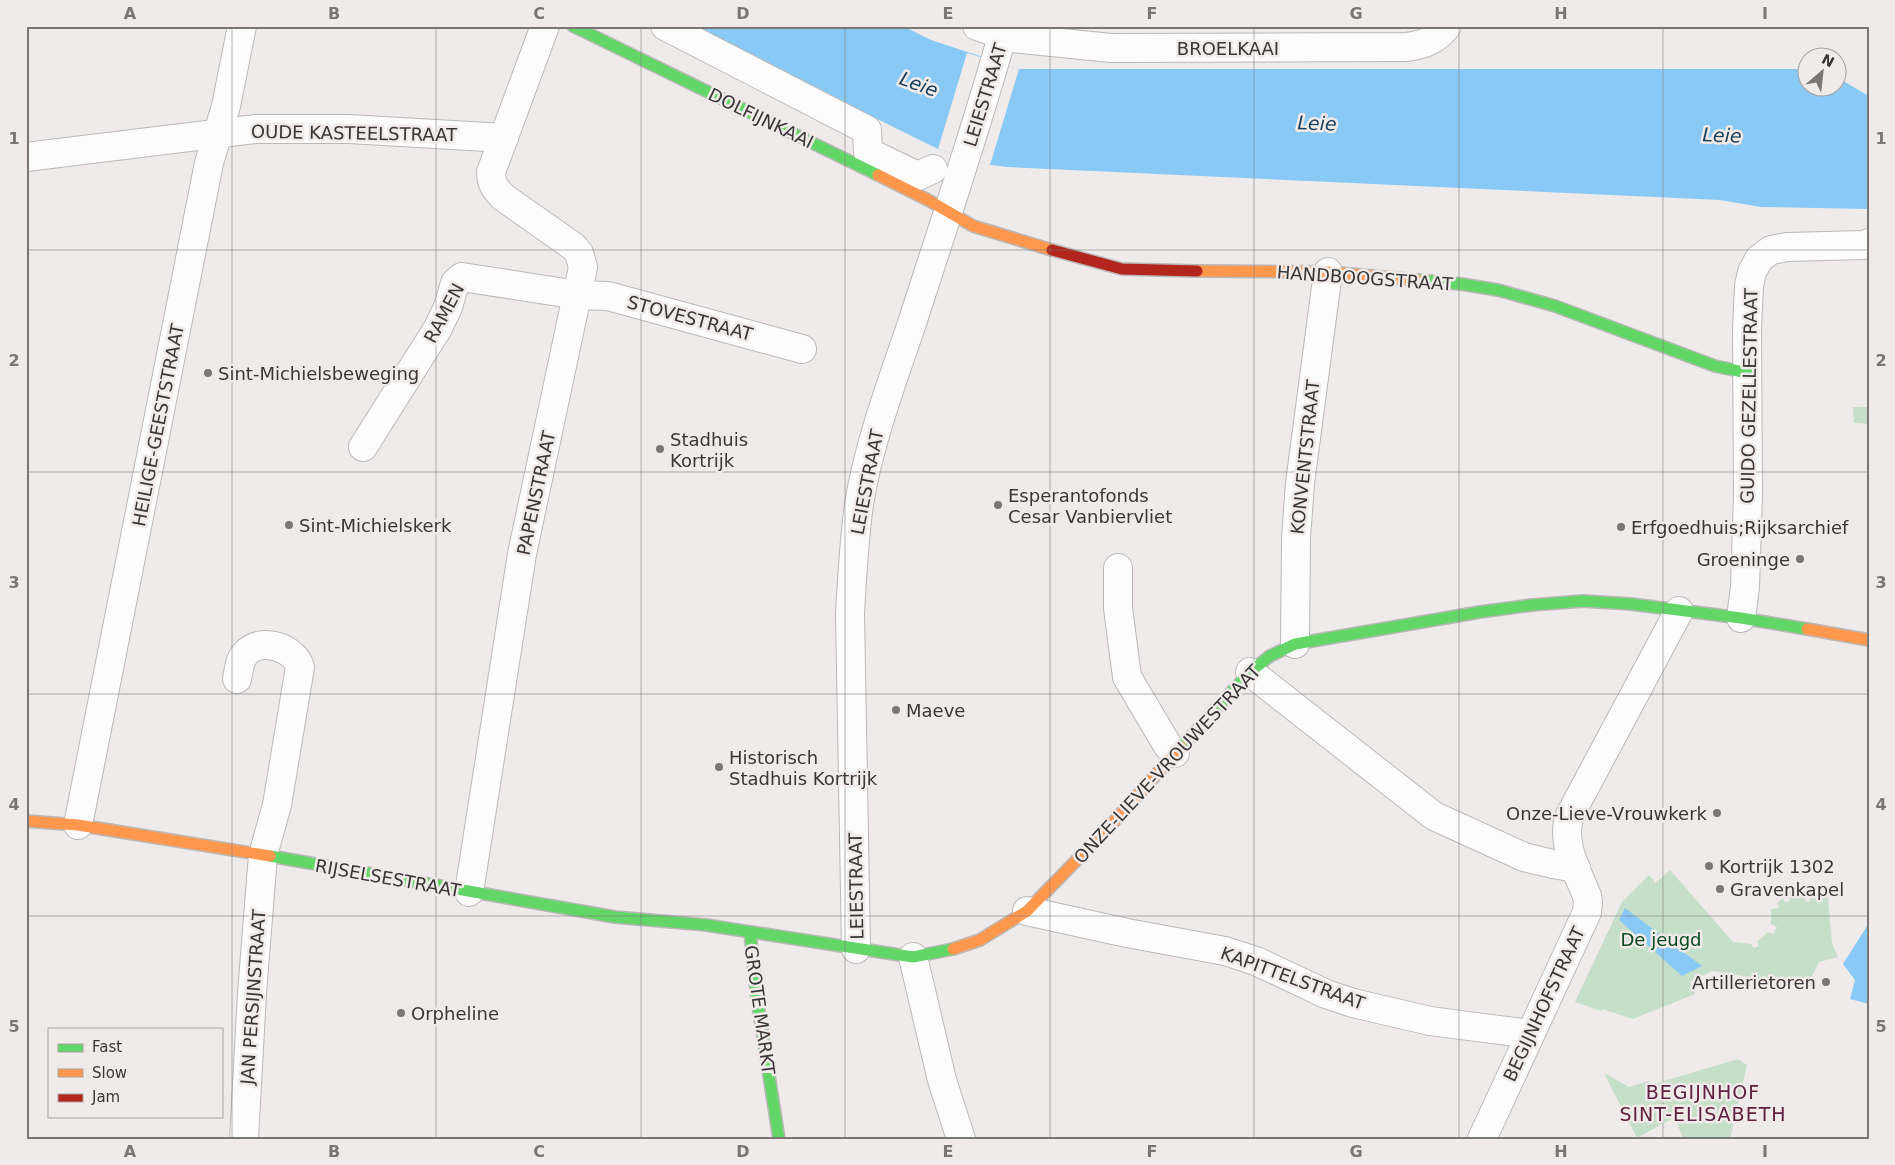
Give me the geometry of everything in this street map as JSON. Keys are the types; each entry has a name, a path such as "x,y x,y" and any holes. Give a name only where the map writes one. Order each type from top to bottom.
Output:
{"street":[{"name":"HEILIGE-GEESTSTRAAT","path":"78,826 210,163 226,106 242,26"},
{"name":"PAPENSTRAAT","path":"469,892 522,554 583,267 579,254 567,242 503,197 493,186 491,179 491,172 545,26"},
{"name":"DOLFIJNKAAI","path":"573,26 928,200 948,213"},
{"path":"666,26 868,130 868,152 918,176 932,169"},
{"name":"BROELKAAI","path":"977,26 1004,31 1012,38 1111,48 1406,48 1435,39 1447,26"},
{"name":"LEIESTRAAT","path":"856,949 850,614 853,559 860,504 870,451 885,400 948,213 1004,31"},
{"name":"OUDE KASTEELSTRAAT","path":"26,157 256,129 349,130 504,138"},
{"name":"HANDBOOGSTRAAT","path":"948,213 973,226 1122,269 1148,271 1328,272 1461,284 1498,290 1554,306 1715,366 1748,373"},
{"name":"GUIDO GEZELLESTRAAT","path":"1741,618 1748,496 1749,286 1752,272 1759,259 1771,250 1788,247 1869,243"},
{"name":"KONVENTSTRAAT","path":"1295,644 1296,538 1300,483 1328,272"},
{"name":"RAMEN","path":"363,447 438,328 456,283 460,278 468,277 578,295"},
{"name":"STOVESTRAAT","path":"578,295 608,296 802,349"},
{"path":"1118,568 1118,608 1127,677 1168,746 1175,753"},
{"name":"ONZE-LIEVE-VROUWESTRAAT","path":"913,957 959,948 980,940 1027,911 1110,827 1250,672 1270,656 1295,644 1532,605 1583,601 1631,604 1741,618 1869,640"},
{"name":"BEGIJNHOFSTRAAT","path":"1482,1139 1587,912 1588,902 1566,835 1570,815 1679,611"},
{"name":"JAN PERSIJNSTRAAT","path":"237,679 243,656 249,650 258,646 268,645 283,648 295,658 300,668 277,805 263,855 252,993 244,1139"},
{"path":"1250,672 1434,816 1524,857 1576,868"},
{"name":"RIJSELSESTRAAT","path":"26,821 78,826 263,855 615,917 706,925 750,932"},
{"name":"KAPITTELSTRAAT","path":"1027,911 1127,933 1225,950 1256,961 1326,994 1353,1003 1430,1021 1530,1034"},
{"name":"GROTE MARKT","path":"779,1139 757,999 750,932 913,957"},
{"path":"913,957 942,1080 961,1139"}],"green space":[{"path":"1853,407 1869,407 1869,424 1854,423"},
{"name":"De jeugd","path":"1670,870 1733,942 1751,944 1754,948 1759,946 1757,942 1768,932 1773,934 1777,927 1771,924 1771,909 1779,908 1778,904 1776,904 1783,898 1785,902 1790,901 1788,894 1805,898 1806,902 1810,901 1809,897 1823,885 1827,887 1832,943 1838,957 1819,962 1810,980 1798,979 1796,985 1755,983 1755,978 1712,971 1690,982 1695,994 1633,1019 1575,1002 1622,902 1649,875 1656,883"},
{"path":"1738,1059 1747,1065 1730,1139 1683,1139 1675,1117 1637,1138 1604,1073 1629,1087 1648,1081 1654,1084"}],"water":[{"name":"Leie","path":"689,26 903,26 931,40 1019,69 1798,69 1798,98 1848,98 1848,84 1869,96 1869,209 1761,207 1720,200 1007,167 990,165 938,149"},
{"path":"1625,908 1702,966 1682,976 1619,920"},
{"path":"1869,923 1869,1004 1850,999 1855,980 1843,964"}],"pier":[{"path":"967,53 1019,69 990,165 938,149"}],"traffic: fast":[{"path":"573,26 878,175"},
{"path":"1417,280 1498,290 1555,306 1715,366 1748,373"},
{"path":"1181,747 1250,672 1270,656 1295,644 1480,612 1583,601 1631,604 1741,618 1807,629"},
{"path":"270,856 615,917 706,925 913,957 953,949"},
{"path":"750,932 757,999 779,1139"}],"traffic: slow":[{"path":"878,175 928,200 973,226 1052,250"},
{"path":"1197,271 1328,272 1417,280"},
{"path":"1807,629 1869,640"},
{"path":"953,949 980,940 1027,911 1109,827 1181,747"},
{"path":"26,821 78,825 270,856"}],"traffic: jam":[{"path":"1052,250 1122,269 1197,271"}],"place":[{"name":"Sint-Michielsbeweging","path":"208,373"},
{"name":"Stadhuis Kortrijk","path":"660,449"},
{"name":"Esperantofonds Cesar Vanbiervliet","path":"998,505"},
{"name":"Sint-Michielskerk","path":"289,525"},
{"name":"Erfgoedhuis;Rijksarchief","path":"1621,527"},
{"name":"Groeninge","path":"1800,559"},
{"name":"Maeve","path":"896,710"},
{"name":"Historisch Stadhuis Kortrijk","path":"719,767"},
{"name":"Onze-Lieve-Vrouwkerk","path":"1717,813"},
{"name":"Kortrijk 1302","path":"1709,866"},
{"name":"Gravenkapel","path":"1720,889"},
{"name":"Artillerietoren","path":"1826,982"},
{"name":"Orpheline","path":"401,1013"}],"district":[{"name":"BEGIJNHOF SINT-ELISABETH","path":"1703,1103"}]}
